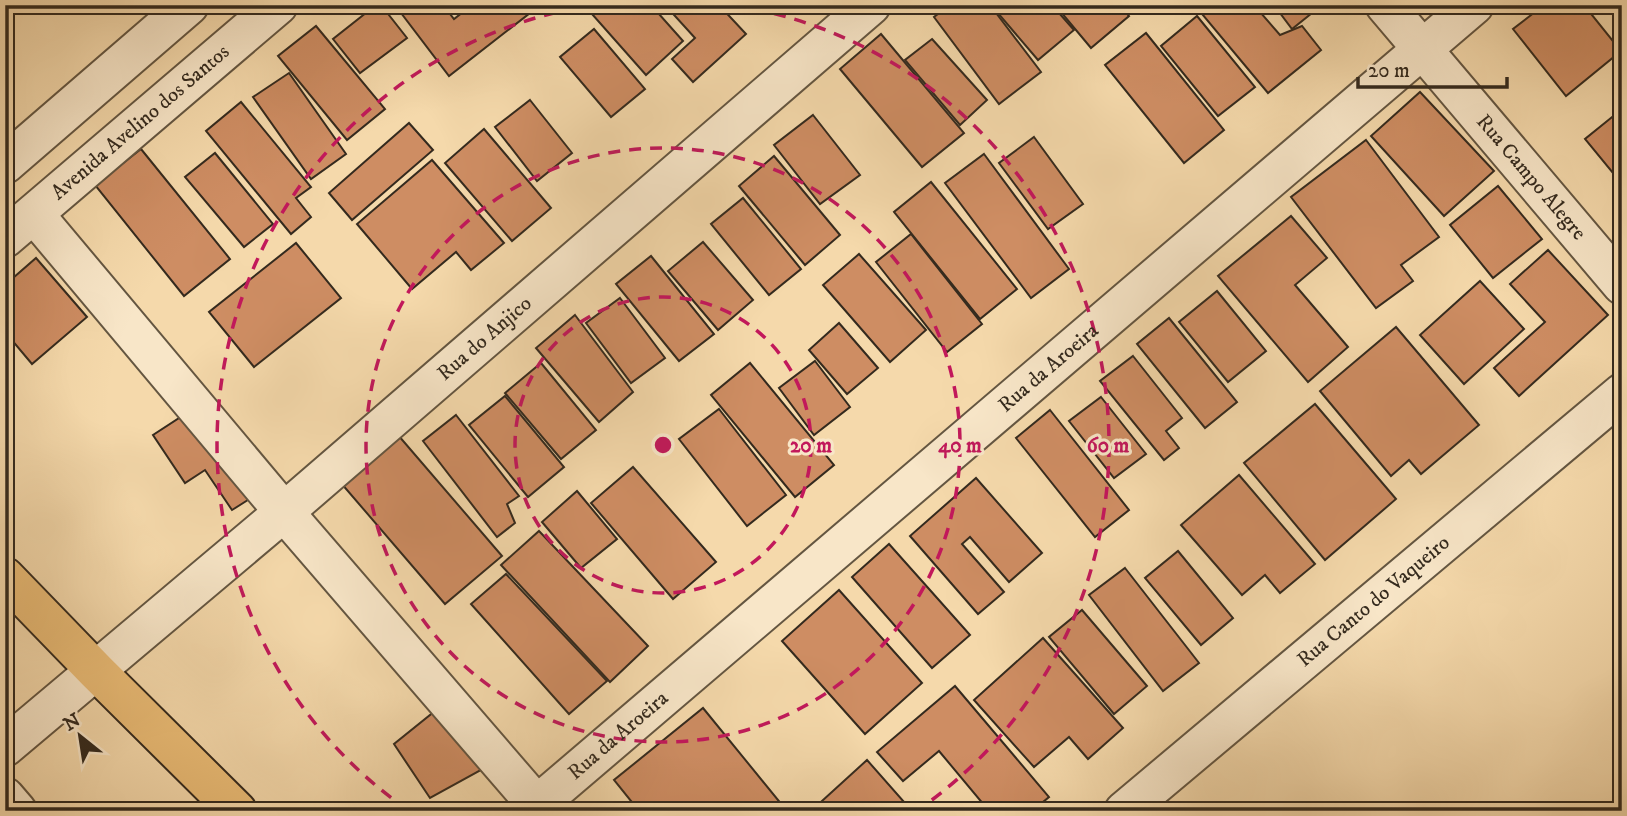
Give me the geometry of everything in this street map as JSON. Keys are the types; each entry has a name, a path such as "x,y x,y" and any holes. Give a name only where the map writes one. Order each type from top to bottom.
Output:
{"main road":[{"path":"5,578 237,811"}],"street":[{"path":"5,164 189,5"},
{"name":"Avenida Avelino dos Santos","path":"19,226 278,5"},
{"name":"Rua do Anjico","path":"5,747 284,512 871,5"},
{"name":"Rua Campo Alegre","path":"1385,5 1622,285"},
{"name":"Rua da Aroeira","path":"536,809 1474,5"},
{"path":"19,226 284,512 536,809"},
{"name":"Rua Canto do Vaqueiro","path":"1124,811 1622,393"},
{"path":"5,797 17,811"}],"building":[{"path":"376,5 381,5 407,38 360,73 333,39"},
{"path":"395,5 443,5 454,19 472,5 518,5 530,13 449,76"},
{"path":"584,5 651,5 683,41 646,75"},
{"path":"665,5 719,5 746,34 693,82 672,59 695,38"},
{"path":"950,5 990,5 1041,72 999,104 934,17"},
{"path":"991,5 1052,5 1074,30 1038,60"},
{"path":"1055,5 1120,5 1129,16 1091,48"},
{"path":"1201,5 1254,5 1280,35 1302,26 1321,50 1268,93 1197,8"},
{"path":"1274,5 1322,5 1292,29"},
{"path":"1544,5 1584,5 1621,51 1566,96 1513,29"},
{"path":"1197,16 1255,87 1218,116 1161,46"},
{"path":"316,26 385,109 347,140 278,56"},
{"path":"594,29 645,89 611,117 560,57"},
{"path":"1146,33 1224,130 1184,163 1105,65"},
{"path":"881,34 964,133 922,167 840,69"},
{"path":"932,39 987,100 960,125 905,60"},
{"path":"289,73 346,154 311,179 253,97"},
{"path":"1420,92 1494,171 1444,216 1371,136"},
{"path":"530,100 572,153 537,181 495,127"},
{"path":"241,102 311,187 296,198 311,217 291,234 206,131"},
{"path":"1622,109 1622,184 1585,139"},
{"path":"813,115 860,175 820,204 774,145"},
{"path":"409,123 433,150 352,220 329,193"},
{"path":"484,129 551,208 512,241 445,163"},
{"path":"1034,137 1083,204 1048,229 999,163"},
{"path":"1366,140 1439,237 1401,265 1413,281 1376,308 1291,197"},
{"path":"141,149 230,259 184,296 95,185"},
{"path":"215,153 273,224 244,247 185,177"},
{"path":"984,154 1069,269 1031,298 945,183"},
{"path":"774,156 840,235 805,265 739,186"},
{"path":"432,160 504,243 471,270 456,252 412,289 357,224"},
{"path":"931,182 1017,289 980,319 894,212"},
{"path":"1498,186 1542,239 1493,278 1450,225"},
{"path":"743,198 801,269 769,295 711,224"},
{"path":"1291,216 1327,258 1295,285 1348,347 1308,382 1218,276"},
{"path":"911,234 982,324 947,352 876,262"},
{"path":"703,242 753,300 718,330 668,271"},
{"path":"296,243 341,298 254,367 209,312"},
{"path":"1548,250 1608,315 1519,396 1494,368 1545,322 1510,284"},
{"path":"859,254 926,330 890,362 823,285"},
{"path":"651,256 714,334 679,361 616,284"},
{"path":"36,258 87,317 32,364 5,332 5,285"},
{"path":"1480,281 1524,329 1464,384 1420,335"},
{"path":"1217,291 1266,351 1228,382 1179,322"},
{"path":"620,298 665,358 631,383 586,323"},
{"path":"575,315 633,392 599,422 536,348"},
{"path":"1169,318 1237,402 1205,428 1137,344"},
{"path":"839,323 878,368 847,394 809,350"},
{"path":"1396,327 1479,425 1421,474 1409,460 1391,476 1320,391"},
{"path":"1133,356 1182,418 1166,431 1179,448 1164,460 1100,381"},
{"path":"815,361 850,407 814,435 779,388"},
{"path":"541,363 596,430 561,459 505,393"},
{"path":"750,363 834,465 795,497 711,395"},
{"path":"505,396 564,467 528,497 469,425"},
{"path":"1101,397 1146,454 1114,478 1069,421"},
{"path":"1315,404 1396,499 1325,560 1244,463"},
{"path":"193,409 251,498 232,510 205,470 185,483 153,435"},
{"path":"719,409 786,495 747,526 679,439"},
{"path":"1050,410 1129,510 1095,537 1016,438"},
{"path":"456,415 519,496 507,504 515,523 497,537 423,441"},
{"path":"392,428 502,556 445,604 335,476"},
{"path":"633,467 716,562 673,599 591,503"},
{"path":"1239,475 1315,564 1280,593 1265,575 1242,595 1181,525"},
{"path":"976,478 1042,553 1009,582 970,537 962,544 1004,592 978,614 910,536"},
{"path":"577,491 617,539 581,568 542,522"},
{"path":"539,531 648,646 610,682 501,565"},
{"path":"889,544 970,635 932,668 852,577"},
{"path":"1178,551 1233,618 1201,645 1145,578"},
{"path":"1125,568 1199,663 1163,691 1089,595"},
{"path":"506,574 607,681 569,714 471,604"},
{"path":"839,590 922,683 865,734 782,641"},
{"path":"1082,610 1147,686 1114,714 1049,637"},
{"path":"1043,638 1123,728 1088,759 1069,737 1034,767 974,700"},
{"path":"955,686 1049,797 1032,811 989,811 939,751 903,781 877,752"},
{"path":"703,708 787,811 639,811 614,780"},
{"path":"435,711 481,770 430,798 394,744"},
{"path":"867,760 912,811 811,811"}]}
